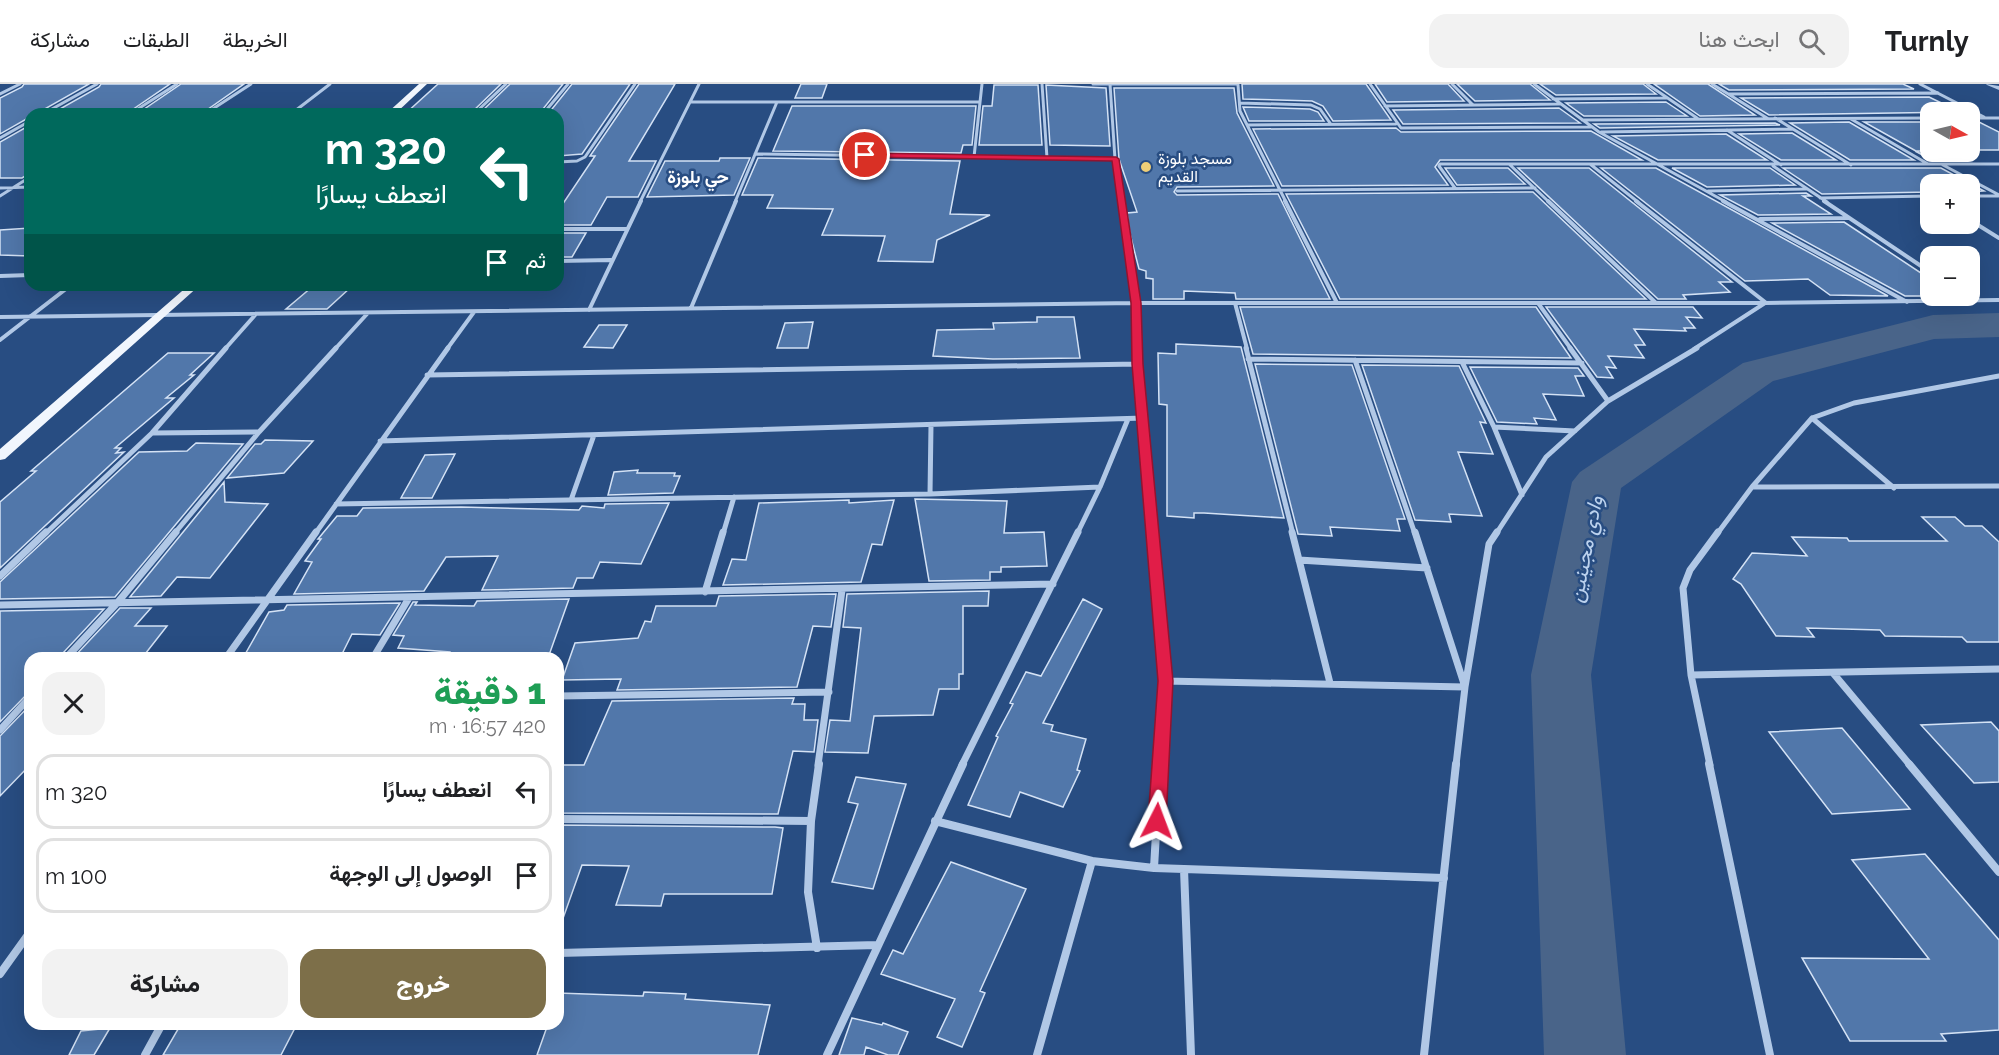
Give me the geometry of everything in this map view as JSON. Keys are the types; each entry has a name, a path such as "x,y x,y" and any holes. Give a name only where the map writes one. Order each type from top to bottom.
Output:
{"main road":[{"path":"397,108 423,84"},
{"path":"3,450 188,291"}],"street":[{"path":"0,94 20,84"},
{"path":"54,108 97,84"},
{"path":"139,108 177,84"},
{"path":"214,108 251,84"},
{"path":"299,108 330,84"},
{"path":"480,108 506,84"},
{"path":"548,108 568,84"},
{"path":"564,162 582,160 636,84"},
{"path":"590,310 611,260 699,84"},
{"path":"974,157 982,84"},
{"path":"1042,84 1047,158"},
{"path":"1093,84 1238,84 1240,111 1337,303"},
{"path":"1110,84 1116,159 1136,303 1138,364 1165,681 1154,868"},
{"path":"1370,84 1401,128 1591,126"},
{"path":"1452,84 1473,105"},
{"path":"1534,84 1599,132 1907,302"},
{"path":"1647,84 1698,118"},
{"path":"1712,84 1767,118"},
{"path":"1920,84 1984,117"},
{"path":"1989,84 1999,88"},
{"path":"1729,94 1938,93"},
{"path":"1553,99 1667,98"},
{"path":"690,102 979,102"},
{"path":"691,308 777,102"},
{"path":"1240,103 1311,105 1320,109 1330,123"},
{"path":"1385,106 1560,104"},
{"path":"1980,117 1999,118"},
{"path":"1685,118 1700,130"},
{"path":"1775,118 1851,165"},
{"path":"1581,120 1920,118"},
{"path":"1851,119 1928,164"},
{"path":"0,138 24,124"},
{"path":"1247,125 1396,124"},
{"path":"1727,129 1781,165"},
{"path":"1599,132 1793,129"},
{"path":"755,154 1116,159"},
{"path":"1455,188 1439,166 1440,164 1999,164"},
{"path":"1509,164 1656,303"},
{"path":"1590,164 1765,303"},
{"path":"1942,164 1999,195"},
{"path":"1772,165 1920,265"},
{"path":"0,196 24,181"},
{"path":"0,188 24,187"},
{"path":"1177,191 1535,188"},
{"path":"1707,191 1806,189"},
{"path":"1980,196 1999,195"},
{"path":"1820,198 1920,196"},
{"path":"1760,219 1848,218"},
{"path":"1980,226 1999,238"},
{"path":"564,229 627,229"},
{"path":"564,261 611,260"},
{"path":"0,276 24,275"},
{"path":"0,340 64,291"},
{"path":"1980,300 1999,300"},
{"path":"0,317 1136,303 1920,302"},
{"path":"1235,303 1330,683"},
{"path":"1538,303 1608,401"},
{"path":"1424,1055 1465,687 1490,544 1546,457 1608,401 1715,338 1765,303"},
{"path":"230,652 474,312"},
{"path":"0,576 152,433 256,314"},
{"path":"72,652 118,602 259,432 367,314"},
{"path":"1248,359 1582,363"},
{"path":"1355,360 1427,568 1465,687"},
{"path":"1462,362 1494,427 1522,495"},
{"path":"427,375 1138,364"},
{"path":"1770,1055 1691,675 1683,588 1690,570 1752,487 1812,418 1854,403 1999,376"},
{"path":"380,441 1144,418"},
{"path":"1812,418 1894,488"},
{"path":"827,1055 935,821 1100,487 1128,419"},
{"path":"930,494 931,425"},
{"path":"1494,427 1575,431"},
{"path":"152,433 259,432"},
{"path":"571,500 594,435"},
{"path":"1752,487 1999,486"},
{"path":"336,504 930,494 1100,487"},
{"path":"705,592 734,497"},
{"path":"1299,560 1427,568"},
{"path":"0,605 1053,584"},
{"path":"817,948 808,892 811,821 842,590"},
{"path":"377,652 409,598"},
{"path":"1691,675 1999,669"},
{"path":"1833,673 1999,872"},
{"path":"1165,681 1465,687"},
{"path":"564,696 829,692"},
{"path":"0,730 24,704"},
{"path":"564,819 811,821"},
{"path":"935,821 1092,861 1154,868 1444,878"},
{"path":"1037,1055 1092,861"},
{"path":"1184,869 1191,1055"},
{"path":"0,974 24,940"},
{"path":"564,953 877,945"},
{"path":"145,1055 159,1030"}],"building":[{"path":"24,84 89,84 46,108 24,108 24,120 0,134 0,98"},
{"path":"101,84 170,84 135,108 62,108"},
{"path":"181,84 244,84 210,108 146,108"},
{"path":"438,84 501,84 476,108 412,108"},
{"path":"510,84 563,84 544,108 485,108"},
{"path":"572,84 630,84 582,154 564,156 564,108 553,108"},
{"path":"639,84 675,84 629,161 656,161 638,197 607,197 591,225 564,225 564,202 595,156 590,156"},
{"path":"801,84 827,84 822,98 795,98"},
{"path":"1242,84 1366,84 1391,120 1333,121 1323,106 1312,101 1243,99"},
{"path":"1375,84 1448,84 1464,101 1387,102"},
{"path":"1457,84 1530,84 1550,100 1475,101"},
{"path":"1540,84 1643,84 1656,94 1556,95"},
{"path":"1654,84 1708,84 1755,115 1700,116"},
{"path":"1719,84 1903,84 1914,89 1729,90"},
{"path":"994,85 1038,85 1042,145 979,145 983,106 992,106"},
{"path":"1046,85 1106,88 1110,146 1050,145"},
{"path":"1114,88 1234,88 1237,113 1274,186 1177,187 1174,192 1177,195 1278,194 1330,299 1236,299 1235,293 1184,291 1184,299 1153,299 1153,279 1146,278 1146,271 1139,269 1129,230 1127,213 1137,212 1119,159"},
{"path":"1929,97 1939,102 1920,102 1920,113 1769,115 1741,98"},
{"path":"1666,102 1687,116 1584,116 1566,103"},
{"path":"792,106 976,106 972,145 963,145 961,153 773,151"},
{"path":"1243,107 1310,109 1318,112 1324,121 1249,121"},
{"path":"1559,108 1580,123 1403,124 1393,110"},
{"path":"1849,122 1914,160 1850,160 1790,123"},
{"path":"1864,122 1920,122 1920,151 1916,151"},
{"path":"1980,122 1999,132 1999,150 1980,150"},
{"path":"1775,123 1780,125 1600,128 1594,124"},
{"path":"24,128 24,177 0,178 0,142"},
{"path":"1396,128 1401,132 1591,131 1642,160 1440,160 1435,167 1448,185 1282,186 1253,129"},
{"path":"1792,133 1836,160 1781,160 1739,134"},
{"path":"1726,134 1767,160 1658,160 1613,136"},
{"path":"720,158 750,158 734,195 647,197 665,161 719,161"},
{"path":"758,158 960,161 950,214 990,215 937,240 933,262 878,261 885,236 822,235 833,209 767,208 773,195 742,195"},
{"path":"1445,168 1508,168 1525,184 1457,185"},
{"path":"1518,168 1589,168 1732,282 1719,282 1730,292 1683,295 1686,299 1658,299"},
{"path":"1601,168 1656,168 1888,296 1830,295 1808,279 1745,281"},
{"path":"1672,168 1770,168 1795,185 1707,187"},
{"path":"1783,168 1941,168 1952,174 1920,174 1920,192 1822,194"},
{"path":"1533,192 1646,299 1340,299 1286,194"},
{"path":"1806,193 1811,196 1803,196 1831,214 1758,215 1720,195"},
{"path":"1844,222 1920,272 1920,296 1905,296 1772,223"},
{"path":"24,228 24,256 0,255 0,230"},
{"path":"564,233 586,233 572,257 564,257"},
{"path":"307,291 347,291 327,309 286,309"},
{"path":"1240,307 1536,307 1571,358 1253,354"},
{"path":"1546,307 1693,307 1702,318 1686,317 1695,328 1684,328 1686,331 1634,329 1645,345 1635,345 1644,358 1608,356 1616,368 1606,367 1613,378 1597,377"},
{"path":"1037,317 1074,317 1080,358 993,359 933,356 937,330 994,329 993,323 1037,322"},
{"path":"813,322 808,348 777,348 785,323"},
{"path":"599,325 627,325 613,348 584,347"},
{"path":"1176,344 1241,347 1284,518 1204,513 1194,513 1194,518 1167,516 1167,405 1159,404 1158,353 1176,354"},
{"path":"168,353 214,353 190,375 194,375 166,398 174,398 115,448 121,448 116,453 124,452 0,568 0,502 36,471 31,471"},
{"path":"1255,364 1352,365 1405,519 1397,519 1400,531 1330,527 1332,536 1298,534"},
{"path":"1362,365 1459,366 1486,423 1480,422 1493,454 1458,452 1482,516 1449,514 1451,522 1415,520"},
{"path":"1470,367 1578,368 1584,376 1575,376 1584,396 1543,394 1556,420 1534,418 1537,424 1497,422"},
{"path":"265,440 313,441 284,473 227,478 255,444 261,444"},
{"path":"196,443 243,444 115,597 0,599 0,582 139,452 187,451"},
{"path":"455,454 432,498 401,498 425,455"},
{"path":"638,470 637,473 675,473 674,476 680,476 673,493 608,495 614,472"},
{"path":"224,482 225,502 268,504 210,578 177,577 161,596 130,597"},
{"path":"915,499 1007,501 1004,533 1044,532 1047,566 1001,567 1001,572 990,572 990,580 929,581"},
{"path":"849,500 849,503 894,500 882,545 872,544 861,582 723,585 732,559 746,560 759,503"},
{"path":"669,503 641,564 600,562 593,578 577,578 573,588 482,590 498,556 446,557 424,591 294,594 312,562 305,561 321,539 318,539 337,516 357,516 363,508 461,507 579,510 582,506 604,508 605,504"},
{"path":"1922,517 1955,517 1965,526 1982,526 1999,542 1999,642 1967,642 1962,637 1885,636 1880,630 1807,628 1814,637 1776,636 1741,584 1733,579 1752,553 1807,556 1792,537 1847,538 1849,541 1947,541"},
{"path":"989,591 988,606 963,606 963,674 959,674 959,689 939,689 933,715 874,716 868,753 825,752 830,720 850,721 861,628 843,627 847,594"},
{"path":"836,594 831,627 813,626 797,687 617,690 621,679 564,680 575,643 638,638 645,621 651,622 656,606 716,606 719,596"},
{"path":"569,599 550,652 450,652 398,648 404,636 393,635 413,602 417,602 415,605 474,606 477,601"},
{"path":"1083,599 1102,609 1043,723 1053,725 1051,731 1086,739 1077,770 1080,771 1063,807 1020,792 1010,817 968,805 998,737 996,736 1013,704 1010,703 1026,672 1041,676"},
{"path":"400,603 380,635 352,634 343,652 246,652 269,612 284,610 287,605"},
{"path":"120,608 151,608 135,626 167,626 147,652 79,652"},
{"path":"104,609 64,652 24,652 24,697 0,722 0,611"},
{"path":"794,698 792,704 805,704 804,720 818,720 814,752 793,751 778,814 564,813 564,765 584,765 612,701"},
{"path":"24,711 24,771 0,796 0,736"},
{"path":"1991,722 1999,731 1999,782 1974,783 1921,725"},
{"path":"1842,728 1910,809 1832,814 1769,732"},
{"path":"856,777 906,784 873,889 832,882 858,804 848,802"},
{"path":"564,825 783,828 772,894 664,894 661,906 616,905 629,866 582,865 564,916"},
{"path":"1925,854 1999,940 1999,1030 1941,1034 1946,1041 1850,1041 1802,958 1929,959 1852,860"},
{"path":"951,862 1026,889 980,991 985,993 962,1047 937,1037 955,999 881,974 893,950 903,954"},
{"path":"644,992 686,994 685,999 770,1005 758,1055 537,1055 546,1030 564,1030 564,993 643,996"},
{"path":"852,1018 882,1025 883,1023 908,1032 898,1055 888,1055 866,1047 864,1055 839,1055"},
{"path":"109,1030 94,1055 69,1055 81,1031"},
{"path":"178,1030 294,1030 281,1055 163,1055"}],"waterway":[{"name":"وادي مجينين","path":"1585,1055 1561,675 1597,482 1758,372 1933,327 1999,325"}],"place":[{"name":"مسجد بلوزة القديم","path":"1146,167"}],"district":[{"name":"حي بلوزة","path":"698,176"}],"route":[{"path":"865,155 1116,159 1136,303 1138,364 1165,681 1157,821"}]}
